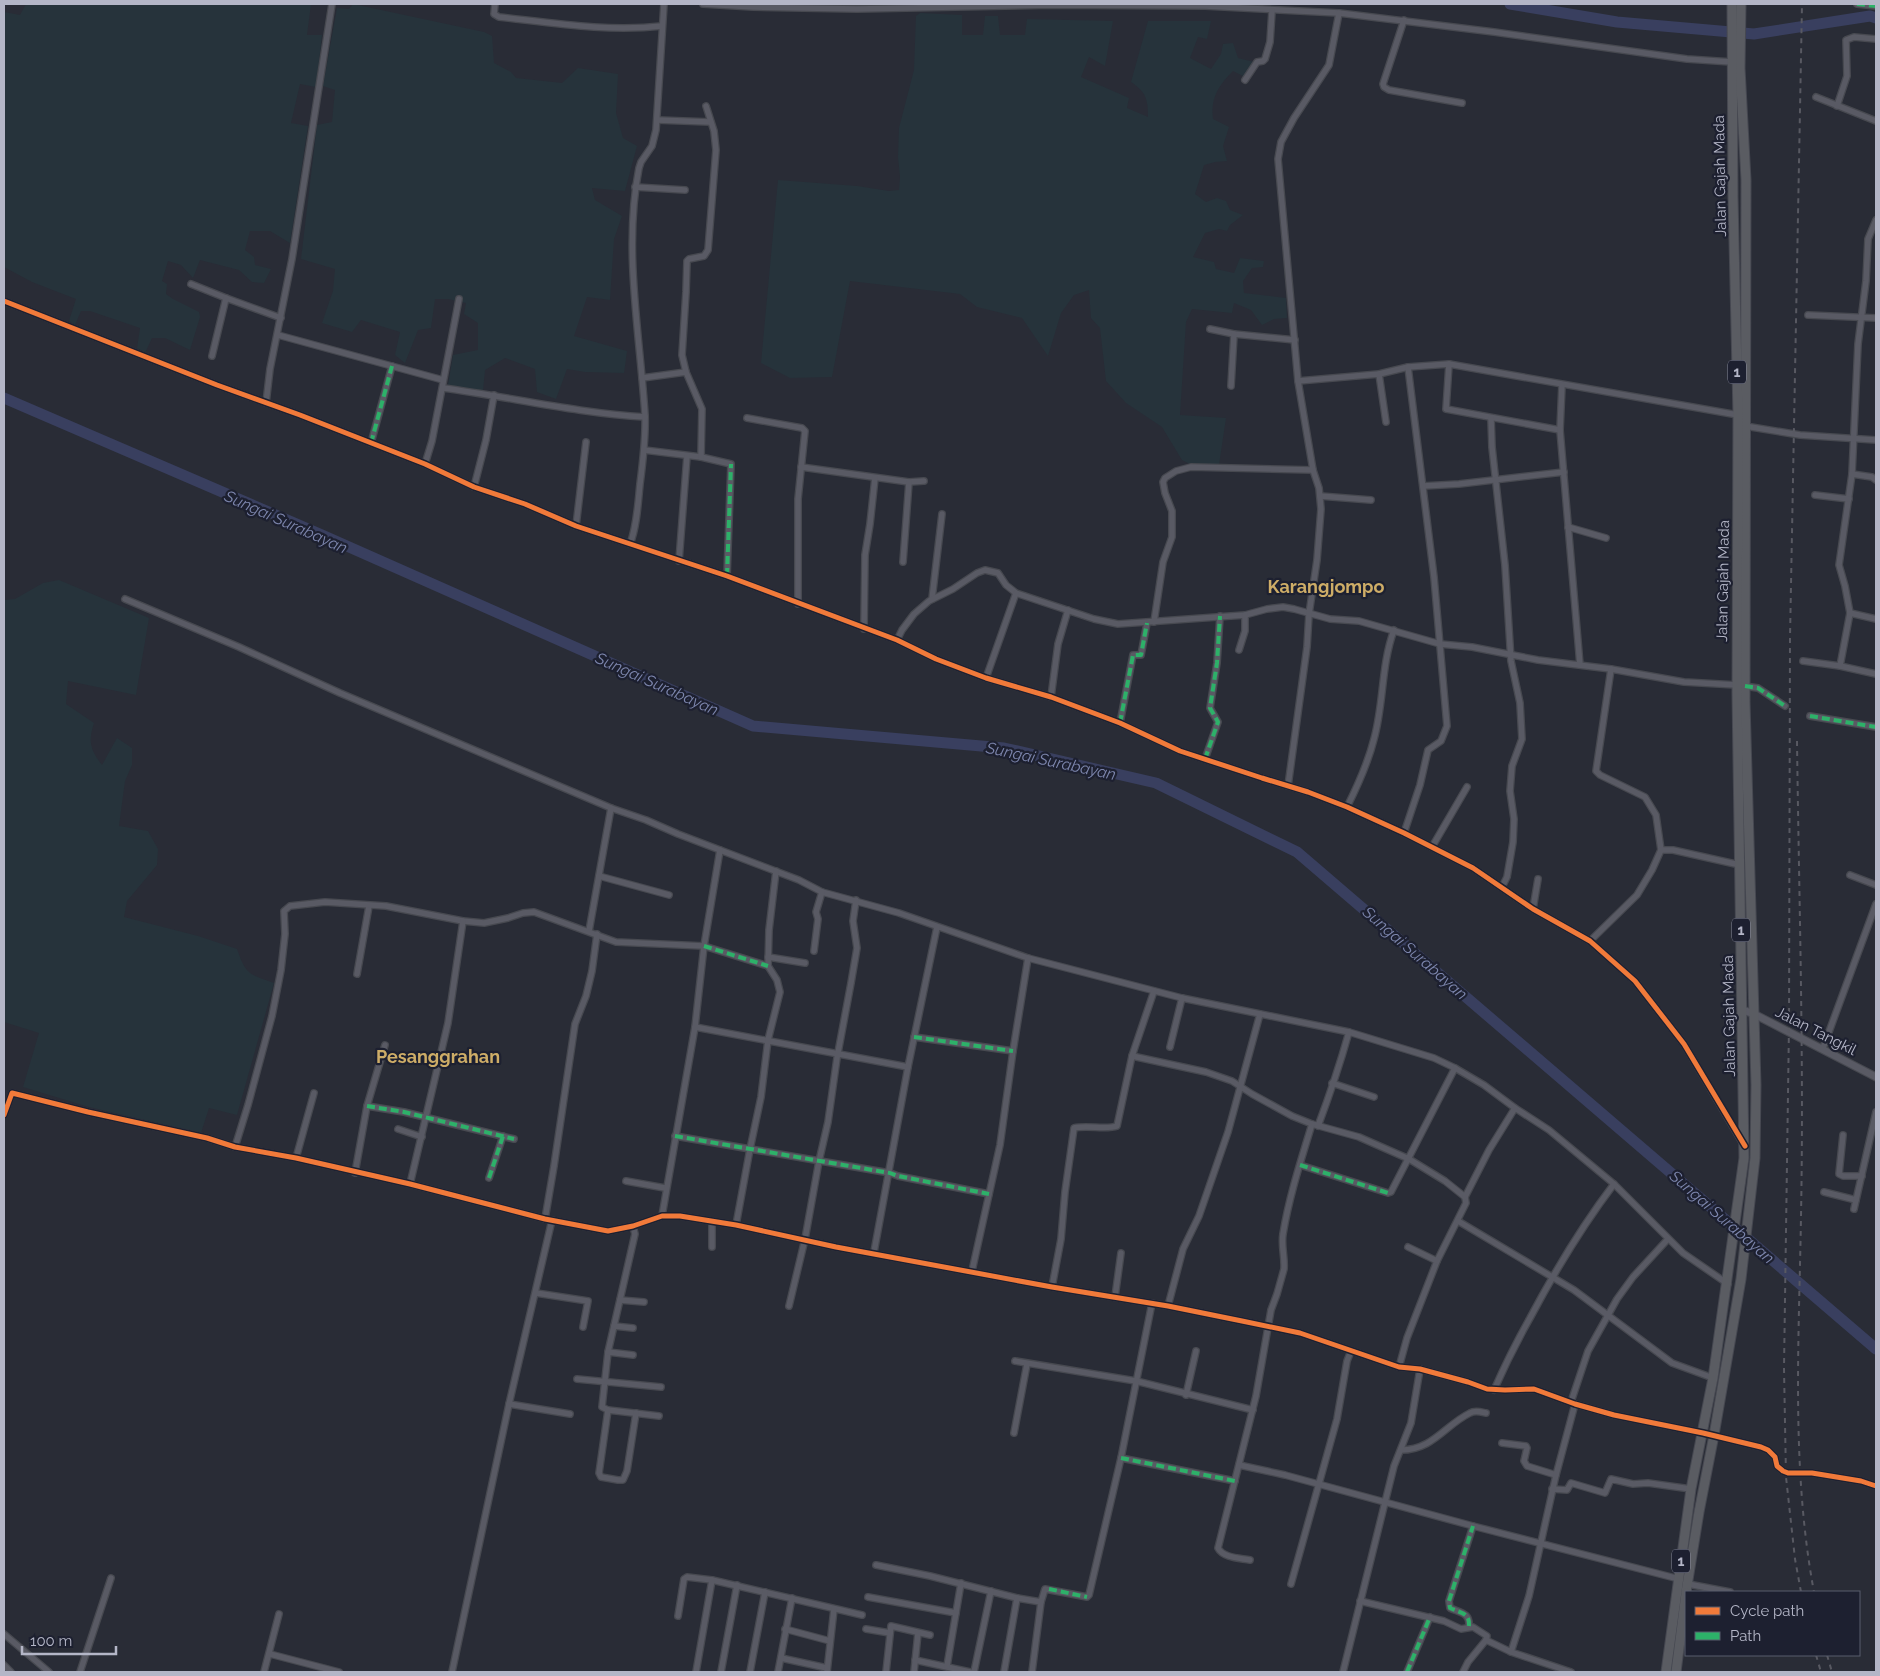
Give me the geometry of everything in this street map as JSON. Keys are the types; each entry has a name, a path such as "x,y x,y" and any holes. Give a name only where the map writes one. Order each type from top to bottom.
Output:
{"highway":[{"name":"Jalan Gajah Mada","path":"1728,1284 1745,1146 1740,865 1746,180 1736,49 1736,20 1732,4"},
{"name":"Jalan Gajah Mada","path":"1736,20 1741,4"},
{"name":"Jalan Gajah Mada","path":"1714,1435 1741,1279 1755,1158 1754,1014 1741,694 1732,62 1736,49"},
{"name":"1","path":"1666,1672 1691,1489 1701,1447 1728,1284"},
{"name":"1","path":"1687,1590 1699,1512 1714,1435"},
{"name":"1","path":"1676,1672 1685,1605"}],"street":[{"path":"267,401 270,369 278,336 332,4"},
{"path":"495,4 494,14 499,17 600,28 662,26"},
{"path":"631,542 644,450 645,417 634,267 633,214 635,187 641,162 653,141 657,120 664,4"},
{"path":"703,4 857,9 1051,5 1205,6 1339,13 1687,58 1732,62"},
{"path":"1857,4 1876,6"},
{"path":"1245,80 1257,62 1264,61 1270,42 1272,11"},
{"path":"1288,786 1307,647 1321,509 1319,488 1313,470 1298,382 1278,152 1281,142 1294,118 1329,65 1339,13"},
{"path":"1404,20 1383,84 1384,87 1389,90 1462,103"},
{"path":"1837,106 1847,76 1846,40 1854,37 1876,39"},
{"path":"1816,97 1876,122"},
{"path":"701,458 702,409 686,372 682,355 687,261 704,256 708,250 716,150 714,131 706,106"},
{"path":"657,120 710,122"},
{"path":"635,187 685,190"},
{"path":"1840,666 1850,613 1839,565 1852,474 1861,317 1866,281 1868,239 1876,220"},
{"path":"191,284 281,318"},
{"path":"212,356 226,298"},
{"path":"425,464 432,441 443,388 459,299"},
{"path":"4,301 267,401 525,504 631,542 727,573 798,604 897,640 936,659 986,678 1051,697 1120,723 1180,751 1347,807 1404,833 1473,868 1534,909 1590,941 1635,981 1684,1044 1745,1146"},
{"path":"1808,315 1876,318"},
{"path":"1210,329 1234,334 1294,340"},
{"path":"1231,386 1234,334"},
{"path":"278,336 443,380"},
{"path":"1298,382 1379,374 1408,367 1449,364 1738,415"},
{"path":"1449,364 1446,409 1560,430"},
{"path":"371,443 392,366"},
{"path":"1404,833 1420,785 1428,750 1441,741 1447,726 1423,486 1408,367"},
{"path":"642,378 686,372"},
{"path":"1379,374 1386,422"},
{"path":"1562,384 1560,430 1580,665"},
{"path":"443,388 611,415 645,417"},
{"path":"475,484 486,440 494,395"},
{"path":"746,418 804,429 806,434 798,508 798,604"},
{"path":"1491,418 1505,565 1511,660 1520,703 1522,739 1512,766 1510,791 1514,819 1513,842 1507,877 1502,887"},
{"path":"1745,426 1800,436 1876,440"},
{"path":"577,523 586,442"},
{"path":"644,450 731,464 727,573"},
{"path":"680,558 687,456"},
{"path":"801,467 909,482 924,481"},
{"path":"1154,619 1163,562 1172,537 1172,511 1164,493 1163,482 1165,478 1182,468 1191,467 1313,470"},
{"path":"1423,486 1564,472"},
{"path":"1852,474 1872,477 1876,480"},
{"path":"864,628 865,554 874,478"},
{"path":"903,562 909,482"},
{"path":"1815,495 1849,499"},
{"path":"1320,496 1371,500"},
{"path":"932,599 942,514"},
{"path":"1568,528 1606,538"},
{"path":"897,640 914,614 932,599 985,570 998,573 1006,585 1016,593 1094,619 1118,624 1147,622 1154,619 1245,615 1266,609 1283,607 1330,619 1359,621 1440,648 1472,647 1511,660 1580,665 1610,673 1684,682 1741,694 1758,688 1785,706"},
{"path":"986,678 1016,593"},
{"path":"125,599 611,808 799,880 822,892 899,912 1028,958 1182,998 1349,1032 1434,1058 1456,1068 1484,1085 1549,1130 1614,1184 1668,1239 1698,1265 1728,1284"},
{"path":"1051,697 1058,644 1068,610"},
{"path":"1850,613 1876,620"},
{"path":"1239,650 1245,631 1245,615"},
{"path":"1205,759 1218,722 1210,708 1217,663 1220,616"},
{"path":"1120,723 1133,655 1142,655 1147,622"},
{"path":"1347,807 1359,784 1374,739 1384,672 1393,633"},
{"path":"1803,661 1840,666 1876,674"},
{"path":"1590,941 1637,895 1661,850 1656,815 1645,797 1600,775 1596,771 1610,673"},
{"path":"1810,716 1876,727"},
{"path":"1432,847 1467,787"},
{"path":"589,931 611,808"},
{"path":"662,1216 665,1188 695,1027 704,946 720,850"},
{"path":"1661,850 1673,850 1740,865"},
{"path":"736,1225 761,1097 768,1042 780,992 777,980 768,966 771,910 776,871"},
{"path":"1850,875 1876,885"},
{"path":"599,876 669,896"},
{"path":"1534,909 1538,879"},
{"path":"814,951 818,919 816,912 822,892"},
{"path":"789,1306 805,1239 828,1122 857,948 853,921 856,900"},
{"path":"235,1147 272,1016 281,970 286,908 325,902 348,903 386,906 463,921 484,923 534,912 616,942 704,946 768,966"},
{"path":"357,974 369,906"},
{"path":"1823,1048 1876,906"},
{"path":"410,1184 427,1118 451,1006 463,921"},
{"path":"874,1252 908,1067 937,927"},
{"path":"545,1219 575,1024 586,996 592,971 597,934"},
{"path":"768,957 805,963"},
{"path":"972,1271 1000,1145 1012,1051 1028,958"},
{"path":"1052,1287 1061,1239 1074,1128 1099,1126 1114,1128 1117,1126 1132,1056 1154,991"},
{"path":"1170,1047 1182,998"},
{"name":"Jalan Tangkil","path":"1743,1010 1823,1048 1876,1078"},
{"path":"1168,1306 1183,1249 1199,1216 1210,1184 1260,1014"},
{"path":"695,1027 838,1056 908,1067"},
{"path":"1250,1560 1227,1556 1220,1552 1218,1548 1253,1410 1267,1327 1284,1269 1283,1235 1300,1165 1338,1071 1349,1032"},
{"path":"914,1037 1012,1051"},
{"path":"355,1173 367,1106 385,1045"},
{"path":"1132,1056 1206,1072 1232,1081 1292,1116 1315,1125 1359,1136 1409,1159 1445,1181 1465,1197"},
{"path":"1300,1165 1388,1193 1391,1192 1456,1068"},
{"path":"1332,1083 1374,1097"},
{"path":"296,1158 314,1092"},
{"path":"4,1115 12,1093 207,1138 235,1147 296,1158 355,1173 410,1184 545,1219 551,1225 608,1231 634,1230 662,1216 680,1216 736,1225 836,1247 874,1252 1052,1287 1115,1296 1151,1307 1168,1306 1300,1333 1349,1356 1399,1367 1420,1369 1494,1390 1534,1389 1574,1406 1624,1418 1714,1435 1768,1450 1775,1457 1777,1466 1783,1471 1812,1473 1861,1481 1876,1486"},
{"path":"367,1106 514,1139"},
{"path":"1399,1367 1407,1338 1437,1261 1466,1204 1465,1197 1515,1108"},
{"path":"1854,1209 1876,1112"},
{"path":"398,1130 422,1137"},
{"path":"1843,1135 1839,1174 1843,1176 1862,1176"},
{"path":"488,1178 503,1136"},
{"path":"675,1136 890,1173 989,1194"},
{"path":"626,1181 665,1188"},
{"path":"1494,1390 1504,1366 1552,1277 1589,1217 1614,1184"},
{"path":"1824,1192 1856,1200"},
{"path":"1458,1221 1574,1290 1608,1317 1672,1362 1713,1378"},
{"path":"712,1222 712,1247"},
{"path":"452,1672 509,1404 551,1225"},
{"path":"634,1230 608,1352 602,1407 608,1410 659,1416"},
{"path":"1511,1652 1529,1596 1542,1543 1552,1489 1588,1351 1617,1300 1633,1277 1668,1239"},
{"path":"1408,1248 1437,1261"},
{"path":"1115,1296 1122,1253"},
{"path":"536,1293 588,1301 583,1327"},
{"path":"620,1300 644,1302"},
{"path":"1032,1672 1041,1602 1045,1589 1082,1596 1089,1595 1121,1458 1151,1307"},
{"path":"614,1326 633,1328"},
{"path":"1186,1395 1196,1351"},
{"path":"608,1352 633,1355"},
{"path":"1291,1584 1337,1420 1349,1356"},
{"path":"1015,1361 1136,1381 1186,1395 1253,1410"},
{"path":"1014,1433 1027,1364"},
{"path":"1343,1672 1394,1466 1411,1423 1420,1369"},
{"path":"577,1380 661,1387"},
{"path":"509,1404 570,1414"},
{"path":"608,1410 598,1473 601,1477 618,1480 623,1480 627,1471 636,1413"},
{"path":"1401,1450 1413,1450 1426,1444 1471,1412 1486,1413"},
{"path":"1502,1443 1526,1446 1524,1461 1527,1466 1556,1475"},
{"path":"1121,1458 1235,1481"},
{"path":"1240,1464 1679,1579"},
{"path":"1552,1489 1567,1490 1571,1483 1604,1494 1611,1479 1633,1484 1648,1483 1691,1489"},
{"path":"1469,1626 1470,1619 1468,1616 1450,1608 1449,1601 1472,1526"},
{"path":"876,1565 1041,1602"},
{"path":"80,1672 111,1578"},
{"path":"678,1616 685,1578 712,1580 737,1585 862,1615"},
{"path":"696,1672 712,1580"},
{"path":"947,1666 961,1583"},
{"path":"721,1672 737,1585"},
{"path":"1687,1590 1708,1591"},
{"path":"974,1672 991,1591"},
{"path":"750,1672 765,1592"},
{"path":"868,1597 956,1613"},
{"path":"778,1672 792,1598"},
{"path":"1004,1672 1017,1598"},
{"path":"1360,1601 1430,1618 1461,1629 1469,1626 1485,1634 1487,1636 1486,1640 1468,1662 1463,1672"},
{"path":"781,1658 827,1670 834,1609"},
{"path":"264,1672 279,1614"},
{"path":"1407,1672 1430,1618"},
{"path":"886,1672 892,1626 930,1635"},
{"path":"786,1629 830,1641"},
{"path":"866,1629 890,1633"},
{"path":"914,1672 918,1633"},
{"path":"4,1634 49,1672"},
{"path":"1486,1640 1511,1652 1571,1672"},
{"path":"270,1654 339,1672"},
{"path":"915,1660 970,1672"},
{"path":"4,1666 11,1672"}],"shaded area":[{"path":"26,4 311,4 307,35 322,35 316,87 300,84 291,123 308,126 290,243 270,231 250,231 245,250 254,257 255,265 271,269 264,283 252,282 239,270 200,260 193,278 181,265 168,261 162,281 167,284 166,294 199,312 200,317 190,350 165,338 152,338 145,353 137,348 140,328 90,311 81,311 75,325 69,321 76,299 32,282 4,267 4,12 20,15"},
{"path":"353,4 484,32 492,36 494,63 511,72 516,78 562,83 578,68 618,74 616,113 623,138 637,146 625,191 592,188 595,200 622,216 614,239 610,300 587,297 574,336 627,351 624,373 585,372 567,369 556,399 537,392 535,369 505,358 485,370 483,391 448,385 453,355 478,350 478,323 464,314 466,303 448,299 435,299 431,328 418,330 405,363 395,355 400,332 361,320 352,332 322,323 333,291 335,269 301,259 317,125 332,122 335,90 323,86 337,8 349,9"},
{"path":"920,13 962,15 962,35 983,35 985,16 998,16 1000,35 1025,35 1027,19 1113,21 1105,66 1089,57 1081,77 1129,98 1127,108 1148,117 1145,96 1131,82 1148,21 1211,21 1207,39 1198,37 1190,58 1211,69 1221,54 1223,44 1233,43 1238,58 1254,62 1245,77 1233,71 1224,81 1214,98 1213,119 1229,127 1223,146 1227,161 1204,165 1195,194 1206,202 1217,198 1226,201 1230,210 1243,215 1230,225 1227,231 1219,229 1205,233 1193,257 1214,262 1216,269 1234,273 1240,258 1264,261 1263,267 1252,268 1243,281 1244,293 1286,298 1287,318 1274,319 1262,325 1251,310 1234,303 1232,313 1192,309 1186,322 1180,415 1226,418 1219,465 1190,464 1182,460 1162,427 1126,403 1106,381 1100,328 1091,318 1089,290 1074,295 1061,313 1048,356 1022,318 977,307 960,294 850,281 832,377 790,378 761,363 778,180 857,186 889,191 899,190 899,128 914,70 916,16"},
{"path":"59,580 149,618 136,695 68,681 66,704 94,723 91,745 102,765 117,738 132,748 132,765 125,781 119,826 148,831 158,849 157,865 127,901 124,917 198,936 237,949 246,969 259,978 274,983 237,1115 209,1108 201,1133 89,1107 23,1087 39,1033 4,1022 4,600 15,599 43,583"}],"waterway":[{"path":"1510,4 1617,22 1754,34 1870,16 1876,18"},
{"name":"Sungai Surabayan","path":"4,398 322,535 753,726 1004,748 1156,783 1297,852 1876,1349"}],"railway":[{"path":"1801,1591 1795,1559 1786,1477 1784,1368 1789,1025 1790,638 1802,4"},
{"path":"1797,741 1802,1097 1798,1405 1802,1499 1814,1591"},
{"path":"1816,1656 1821,1672"},
{"path":"1827,1656 1832,1672"}],"marked path":[{"path":"1857,4 1876,6"},
{"path":"371,443 392,366"},
{"path":"727,576 731,464"},
{"path":"1205,759 1218,722 1210,708 1217,663 1220,616"},
{"path":"1120,723 1133,655 1141,655 1147,623"},
{"path":"1745,686 1758,688 1785,706"},
{"path":"1810,716 1876,727"},
{"path":"704,946 768,966"},
{"path":"914,1037 1013,1051"},
{"path":"367,1106 404,1112 514,1139"},
{"path":"489,1178 503,1136"},
{"path":"675,1136 890,1173 989,1194"},
{"path":"1300,1165 1388,1193"},
{"path":"1121,1458 1235,1481"},
{"path":"1469,1626 1468,1618 1461,1612 1450,1608 1449,1601 1473,1526"},
{"path":"1049,1589 1087,1597"},
{"path":"1407,1672 1430,1617"}],"cycle path":[{"path":"4,301 425,464 474,487 525,504 576,526 727,576 897,640 936,659 986,678 1051,697 1120,723 1180,751 1308,792 1347,807 1404,833 1473,868 1533,909 1590,941 1635,981 1684,1044 1745,1146"},
{"path":"4,1115 12,1093 207,1138 235,1147 296,1158 410,1184 545,1219 608,1231 633,1226 662,1216 680,1216 736,1225 836,1247 1052,1287 1168,1306 1300,1333 1399,1367 1420,1369 1487,1389 1534,1389 1575,1404 1614,1415 1761,1447 1768,1450 1775,1457 1777,1466 1788,1473 1812,1473 1861,1481 1876,1486"}],"district":[{"name":"Karangjompo","path":"1326,586"},
{"name":"Pesanggrahan","path":"438,1056"}]}
